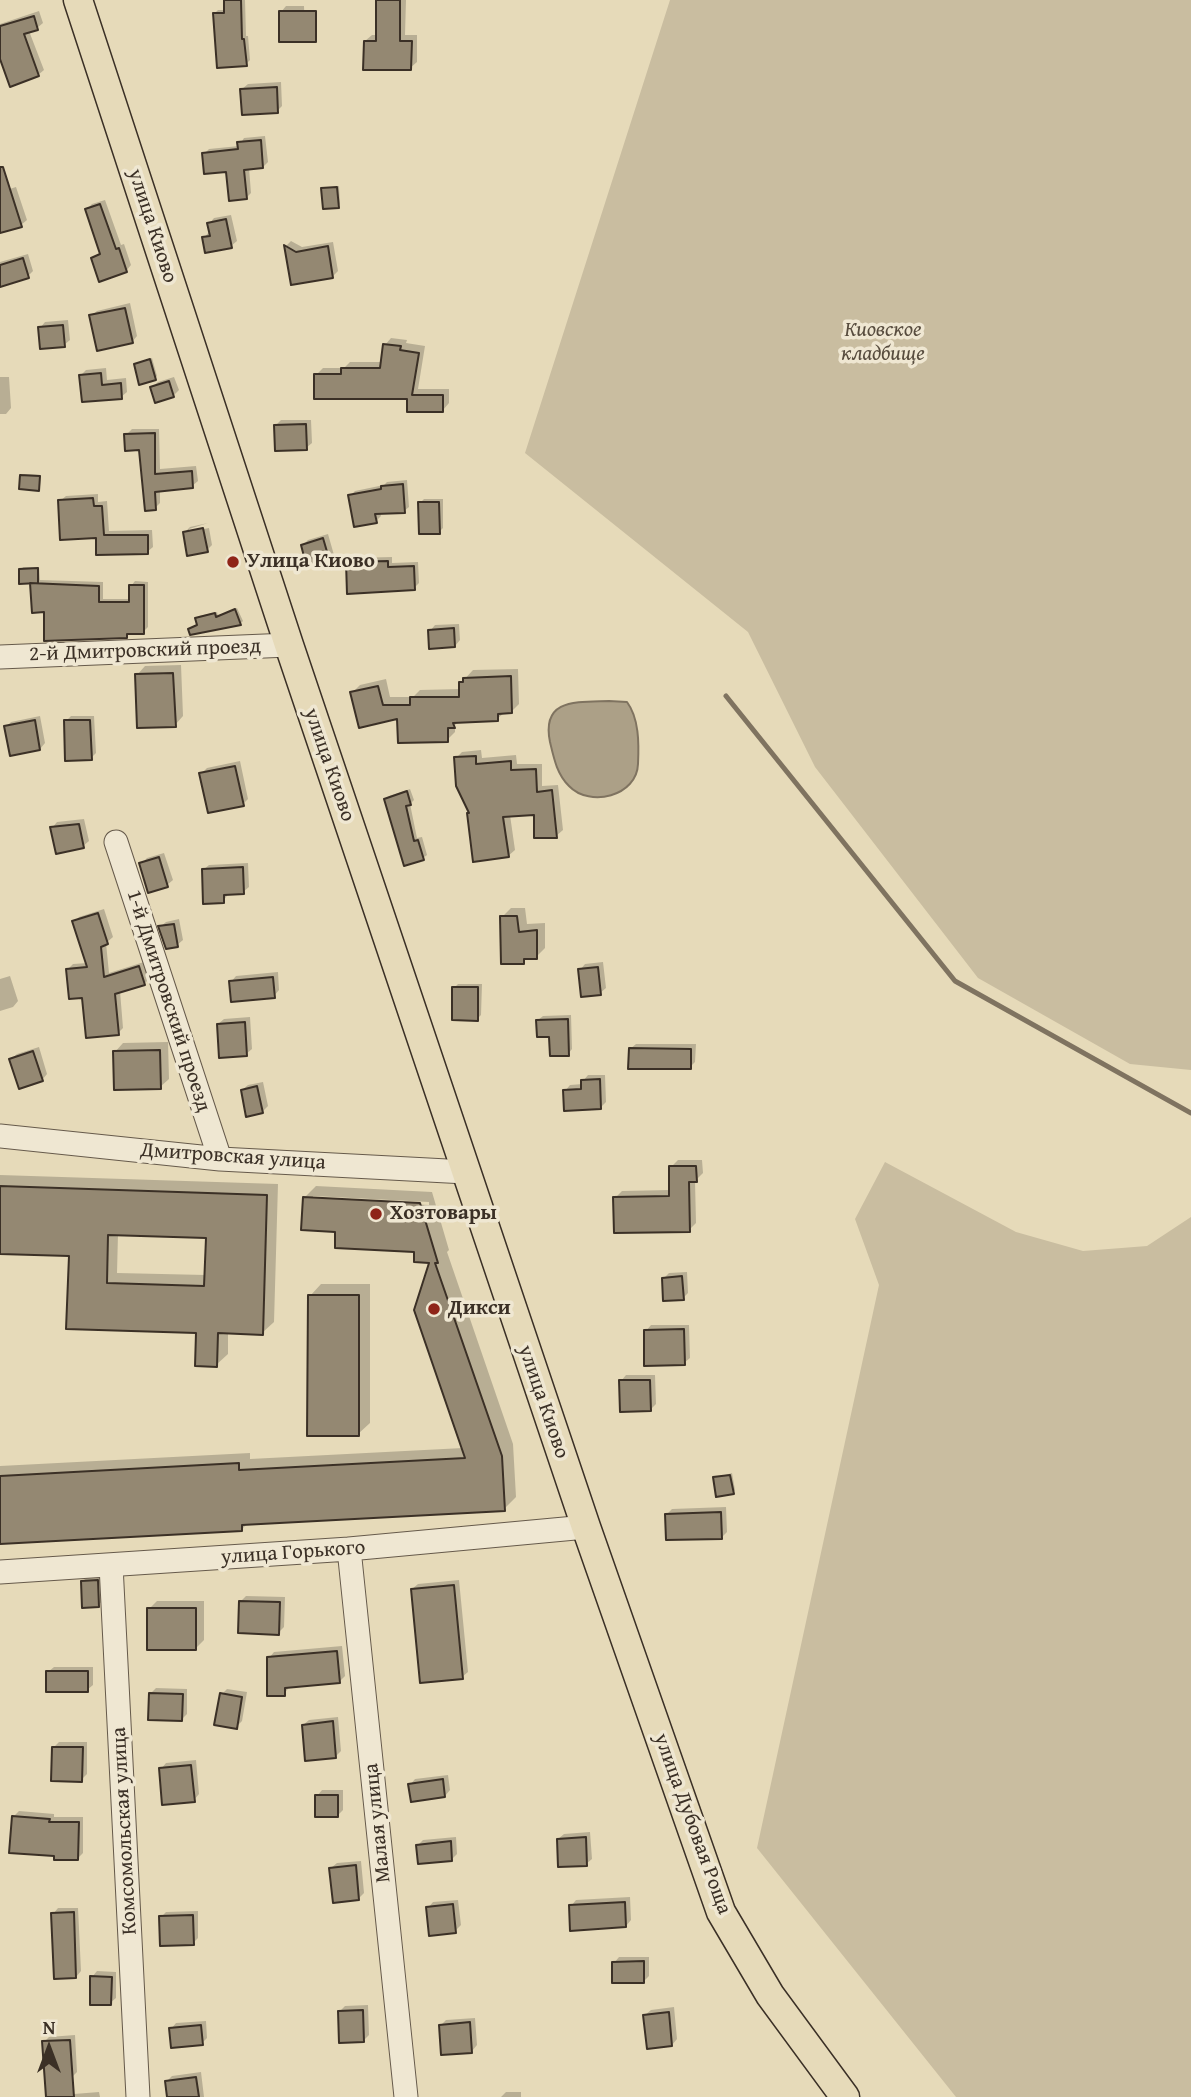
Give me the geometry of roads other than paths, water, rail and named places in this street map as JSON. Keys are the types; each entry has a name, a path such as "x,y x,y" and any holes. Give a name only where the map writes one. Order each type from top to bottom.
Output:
{"main road":[{"name":"улица Киово","path":"78,0 289,645 586,1527"},
{"name":"улица Дубовая Роща","path":"586,1527 722,1912 770,1995 845,2097"}],"street":[{"name":"2-й Дмитровский проезд","path":"0,657 289,645"},
{"name":"1-й Дмитровский проезд","path":"116,842 220,1159"},
{"name":"Дмитровская улица","path":"0,1136 220,1159 466,1172"},
{"name":"улица Горького","path":"0,1572 349,1549 586,1527"},
{"name":"Малая улица","path":"349,1549 406,2097"},
{"name":"Комсомольская улица","path":"111,1565 138,2097"}],"waterway":[{"path":"726,696 955,981 1191,1113"}],"place":[{"name":"Улица Киово","path":"233,562"},
{"name":"Хозтовары","path":"376,1214"},
{"name":"Дикси","path":"434,1309"}],"park label":[{"name":"Киовское кладбище","path":"883,343"}]}
